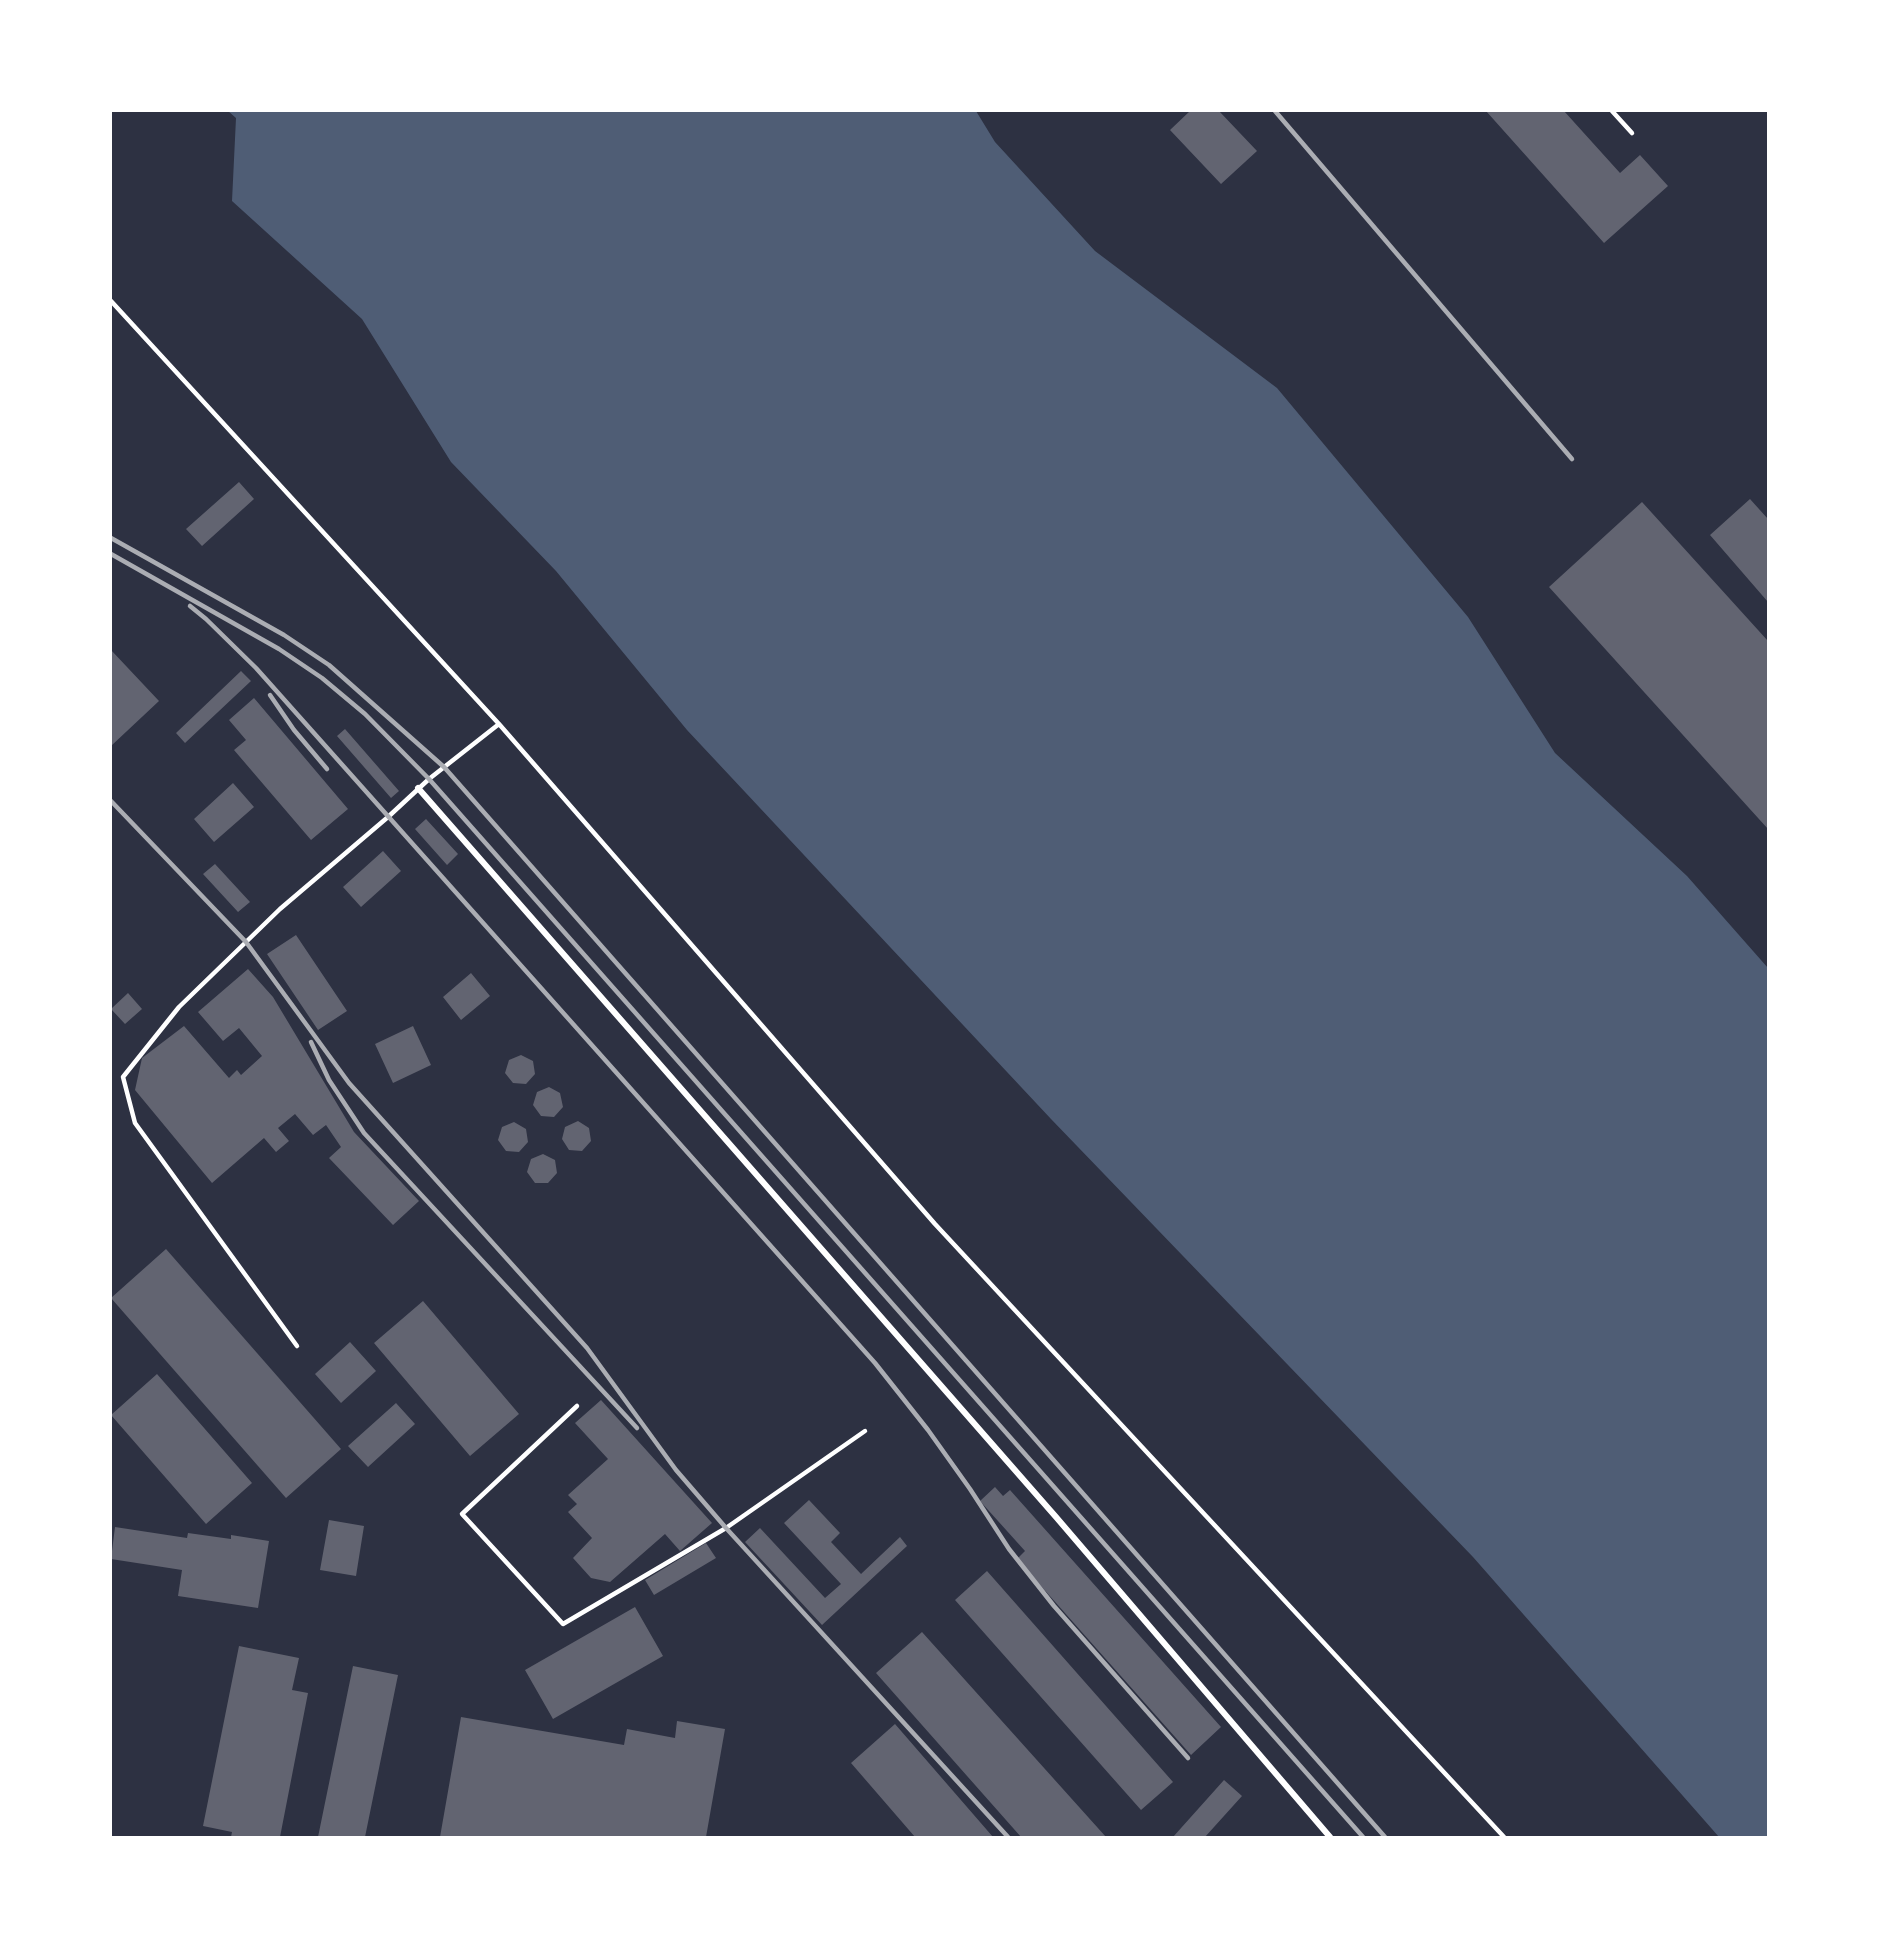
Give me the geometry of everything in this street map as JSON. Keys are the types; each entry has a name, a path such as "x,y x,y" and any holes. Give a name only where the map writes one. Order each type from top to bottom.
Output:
{"street":[{"path":"418,788 1048,1508 1330,1837"}],"lane":[{"path":"1612,111 1632,133"},
{"path":"111,301 499,724 935,1224 1504,1837"},
{"path":"297,1346 135,1123 123,1077 179,1008 279,909 388,817 418,788 499,724"},
{"path":"577,1406 462,1514 563,1624 726,1528 865,1431"}],"water":[{"path":"228,111 976,111 995,142 1095,251 1277,388 1468,617 1555,753 1687,876 1768,968 1768,1837 1719,1837 1473,1557 1051,1119 687,730 556,571 451,462 362,319 232,201 236,118"}],"building":[{"path":"1190,111 1219,111 1257,151 1221,184 1170,130"},
{"path":"1486,111 1564,111 1620,173 1640,155 1668,186 1604,243"},
{"path":"239,482 254,499 202,546 186,529"},
{"path":"1750,499 1768,519 1768,602 1710,535"},
{"path":"1642,502 1768,641 1768,829 1549,587"},
{"path":"111,650 159,701 111,746"},
{"path":"241,671 251,681 185,743 176,733"},
{"path":"254,698 348,809 311,840 234,750 246,740 229,720"},
{"path":"345,729 399,791 391,798 337,736"},
{"path":"233,783 254,807 214,842 194,819"},
{"path":"426,819 458,854 447,865 415,829"},
{"path":"383,851 401,871 361,907 343,887"},
{"path":"215,864 250,902 238,912 203,874"},
{"path":"296,935 347,1011 318,1030 267,954"},
{"path":"248,969 273,997 354,1132 419,1201 393,1225 329,1158 341,1147 326,1125 313,1135 295,1114 278,1128 289,1141 276,1152 264,1138 212,1183 135,1090 142,1058 184,1026 229,1078 237,1070 241,1075 262,1056 239,1028 223,1041 198,1012"},
{"path":"471,973 490,996 461,1020 443,997"},
{"path":"128,993 142,1009 125,1024 111,1009"},
{"path":"413,1026 431,1065 393,1083 375,1044"},
{"path":"521,1055 533,1061 535,1074 526,1084 513,1083 505,1073 509,1060"},
{"path":"549,1087 560,1093 563,1107 554,1117 541,1116 533,1105 537,1092"},
{"path":"578,1121 589,1128 591,1141 582,1151 569,1150 562,1139 565,1127"},
{"path":"514,1122 526,1129 528,1142 519,1152 506,1151 498,1140 502,1127"},
{"path":"543,1154 555,1160 557,1173 548,1183 535,1183 527,1172 531,1159"},
{"path":"166,1249 341,1449 286,1498 111,1298"},
{"path":"423,1301 519,1414 470,1456 374,1343"},
{"path":"350,1342 376,1371 341,1403 315,1374"},
{"path":"157,1374 252,1483 206,1524 111,1415"},
{"path":"601,1400 712,1523 680,1551 665,1534 610,1582 591,1578 573,1558 592,1538 568,1512 577,1504 568,1495 608,1459 575,1423"},
{"path":"396,1403 415,1424 368,1467 348,1446"},
{"path":"995,1487 1003,1496 1010,1490 1221,1727 1191,1755 1017,1559 1025,1551 980,1501"},
{"path":"809,1500 840,1533 831,1542 861,1574 900,1537 907,1546 822,1625 745,1542 760,1528 825,1598 841,1584 784,1523"},
{"path":"329,1520 364,1526 356,1576 320,1570"},
{"path":"115,1527 187,1538 188,1533 231,1539 231,1535 269,1541 258,1608 178,1596 182,1570 111,1559"},
{"path":"706,1543 716,1558 654,1595 645,1580"},
{"path":"987,1571 1173,1782 1141,1810 955,1600"},
{"path":"635,1607 663,1656 553,1719 525,1670"},
{"path":"922,1632 1106,1837 1021,1837 876,1673"},
{"path":"239,1646 299,1658 292,1690 308,1693 280,1837 231,1837 232,1832 203,1826"},
{"path":"353,1666 398,1675 365,1837 318,1837"},
{"path":"461,1717 624,1745 627,1729 675,1738 677,1721 725,1729 706,1837 440,1837"},
{"path":"895,1724 993,1837 915,1837 851,1763"},
{"path":"1224,1780 1242,1796 1205,1837 1173,1837"}],"railway":[{"path":"1275,111 1572,459"},
{"path":"111,538 284,635 329,665 444,767 1385,1837"},
{"path":"111,554 279,649 322,678 365,714 429,779 1363,1837"},
{"path":"190,606 256,668 875,1363 928,1430 1009,1549 1054,1606 1188,1758"},
{"path":"270,695 294,730 327,769"},
{"path":"111,801 246,942 349,1083 587,1348 676,1470 726,1528 1008,1837"},
{"path":"311,1042 329,1080 364,1133 637,1428"}]}
